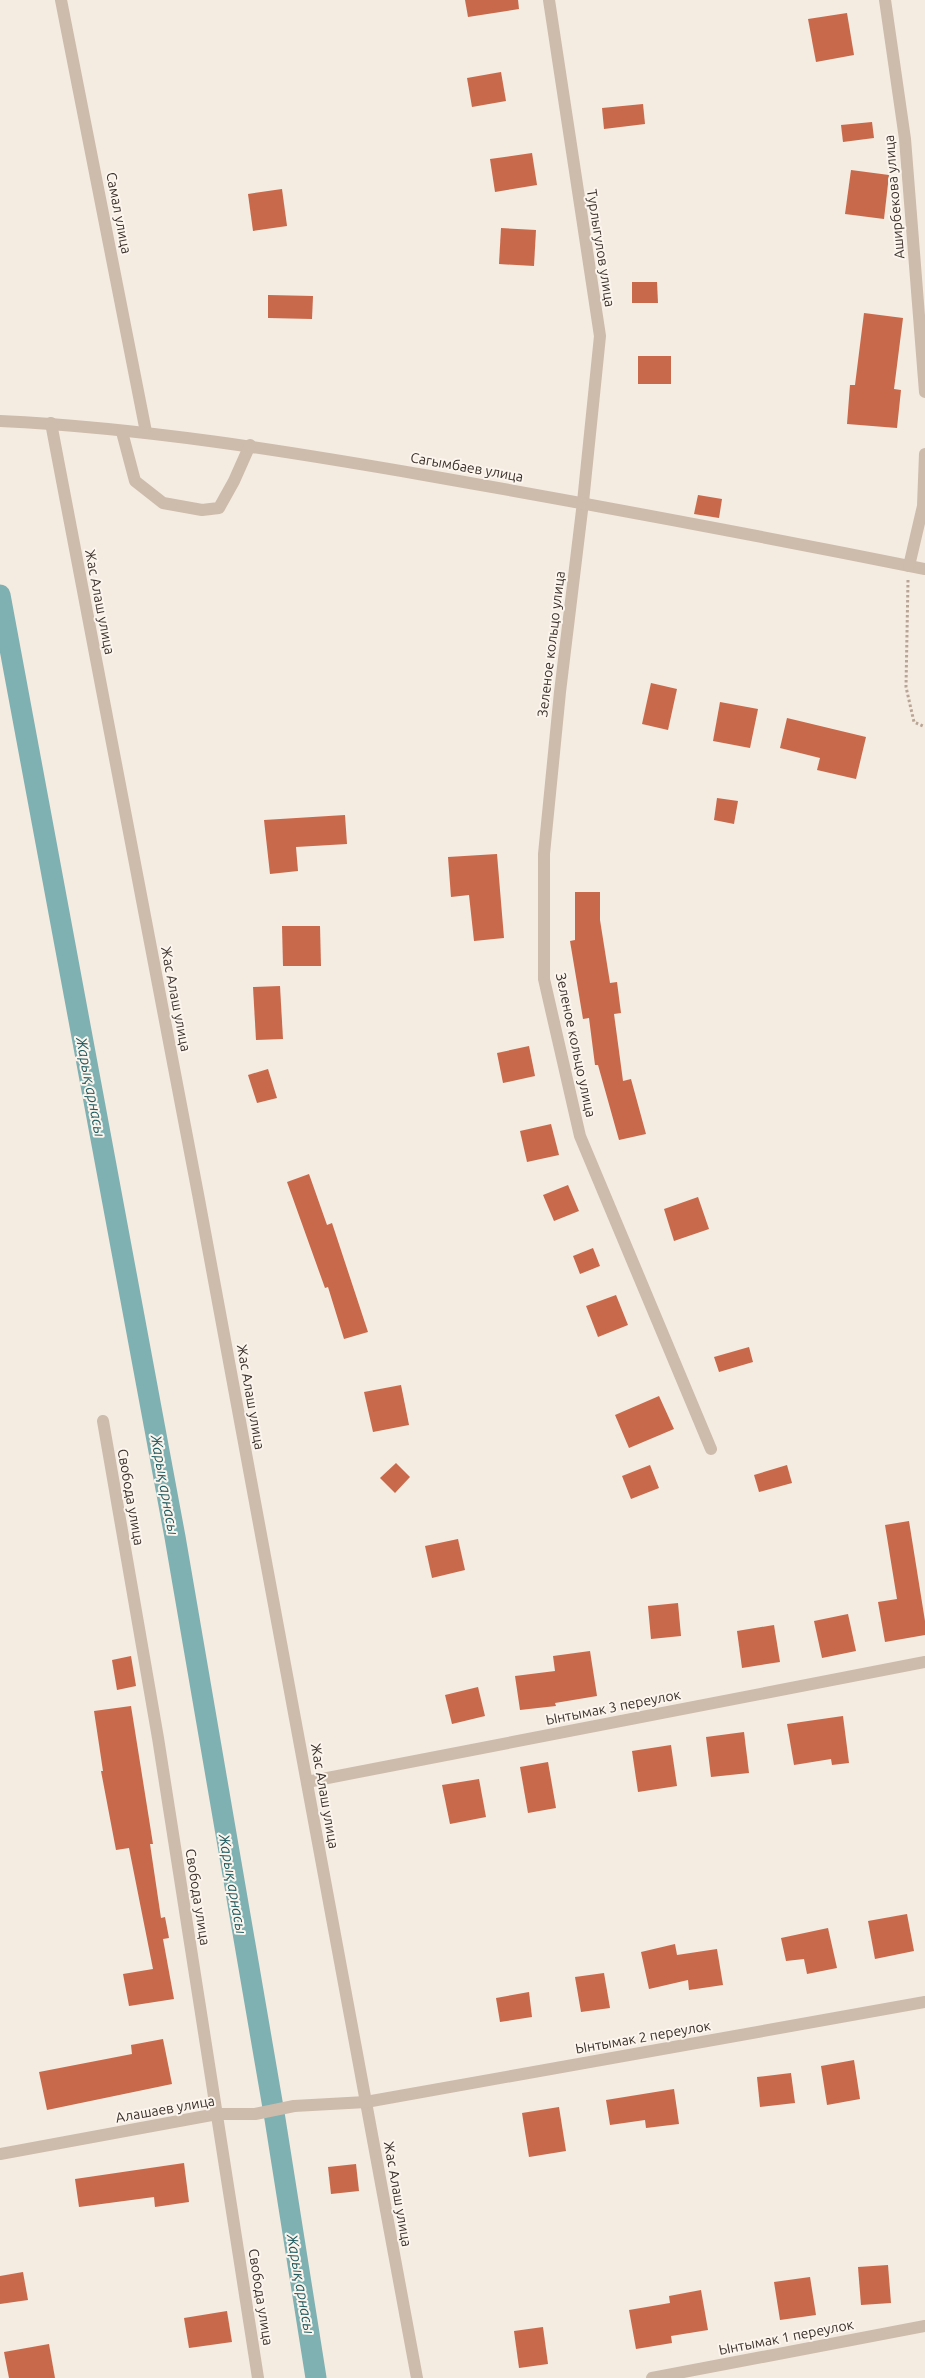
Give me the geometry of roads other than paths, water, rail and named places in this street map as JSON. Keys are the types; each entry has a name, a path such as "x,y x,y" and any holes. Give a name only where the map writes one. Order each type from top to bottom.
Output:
{"street":[{"name":"Самал улица","path":"61,0 146,432"},
{"name":"Турлыгулов улица","path":"549,0 600,336 583,502"},
{"name":"Аширбекова улица","path":"885,0 905,139 925,392"},
{"name":"Сагымбаев улица","path":"0,421 50,423 122,432 146,432 250,445 583,502 925,570"},
{"name":"Жас Алаш улица","path":"50,423 198,1194 417,2378"},
{"path":"122,432 135,481 163,503 202,510 218,508 234,481 250,445"},
{"path":"908,566 923,506 925,454"},
{"name":"Зеленое кольцо улица","path":"583,502 560,692 544,854 544,980 580,1136 711,1450"},
{"name":"Свобода улица","path":"103,1421 158,1738 258,2378"},
{"name":"Ынтымак 3 переулок","path":"307,1782 925,1662"},
{"name":"Ынтымак 2 переулок","path":"366,2102 925,2002"},
{"name":"Алашаев улица","path":"0,2154 217,2114 255,2114 294,2106 366,2102"},
{"name":"Ынтымак 1 переулок","path":"652,2378 925,2326"}],"waterway":[{"name":"Жарық арнасы","path":"0,595 175,1537 275,2119 316,2378"}]}
